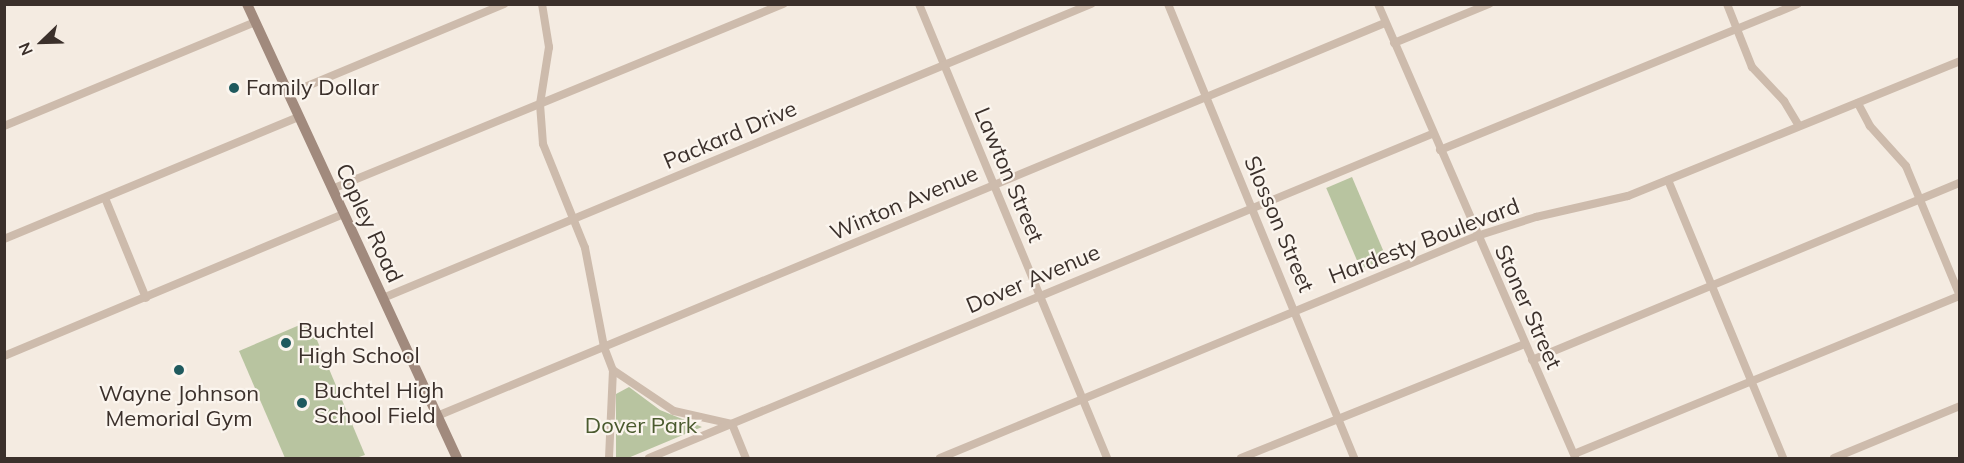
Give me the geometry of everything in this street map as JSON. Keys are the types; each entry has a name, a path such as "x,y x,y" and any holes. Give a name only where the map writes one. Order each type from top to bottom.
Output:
{"main road":[{"name":"Copley Road","path":"247,4 457,459"}],"street":[{"path":"288,94 504,4"},
{"path":"542,4 549,47 540,104 548,162 585,248 604,347 613,370 609,459"},
{"path":"332,189 783,4"},
{"name":"Lawton Street","path":"919,4 1107,459"},
{"name":"Packard Drive","path":"383,298 1091,4"},
{"name":"Slosson Street","path":"1168,4 1340,418 1354,459"},
{"name":"Stoner Street","path":"1378,4 1432,134 1575,456"},
{"path":"1394,43 1489,4"},
{"path":"1727,4 1736,30 1759,78 1784,101 1799,126"},
{"path":"1440,150 1797,4"},
{"path":"4,126 255,22"},
{"name":"Winton Avenue","path":"437,416 1385,23"},
{"name":"Hardesty Boulevard","path":"940,459 1477,236 1536,217 1604,203 1668,180 1959,61"},
{"path":"1575,456 1959,296 1899,155 1870,126 1858,103"},
{"path":"4,239 298,117"},
{"name":"Dover Avenue","path":"649,459 1432,134"},
{"path":"1668,180 1783,459"},
{"path":"1532,360 1959,183"},
{"path":"105,198 146,298"},
{"path":"4,356 343,214"},
{"path":"1241,459 1524,344"},
{"path":"613,370 674,411 732,424 746,459"},
{"path":"1834,459 1959,406"}],"green space":[{"path":"1352,177 1386,258 1361,269 1326,188"},
{"name":"Buchtel High School Field","path":"309,321 365,455 356,458 285,458 239,351"},
{"name":"Dover Park","path":"629,387 660,410 702,427 628,458 616,458 616,394"}],"place":[{"name":"Family Dollar","path":"234,88"},
{"name":"Buchtel High School","path":"286,343"},
{"name":"Wayne Johnson Memorial Gym","path":"179,370"},
{"name":"Buchtel High School Field","path":"302,403"}]}
